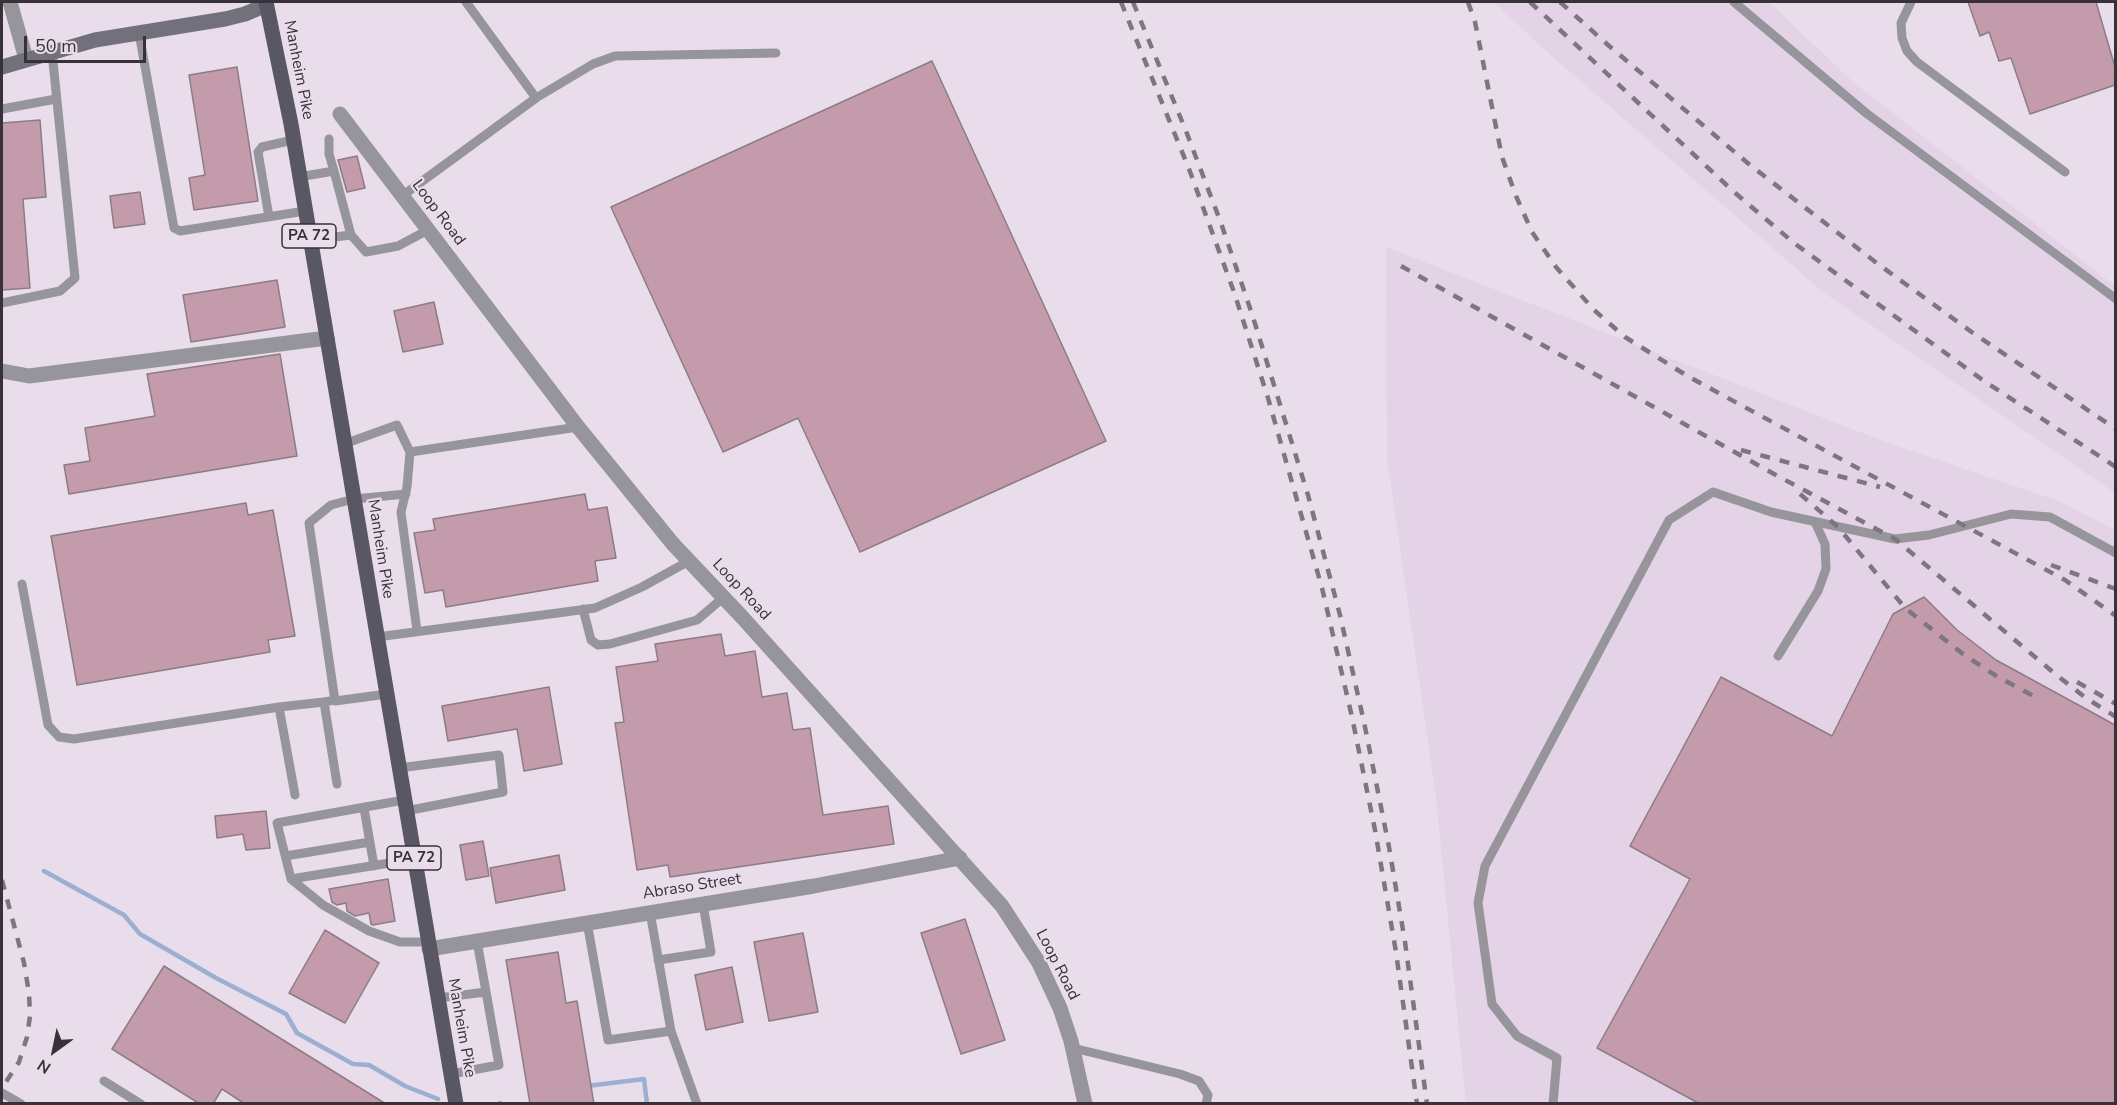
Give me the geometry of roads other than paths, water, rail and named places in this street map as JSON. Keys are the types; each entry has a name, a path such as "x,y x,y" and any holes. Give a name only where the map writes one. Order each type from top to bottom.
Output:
{"main road":[{"path":"2,67 95,40 225,19 245,14 268,3"},
{"name":"Manheim Pike","path":"268,3 456,1104"}],"street":[{"path":"10,2 26,59"},
{"name":"Loop Road","path":"340,114 578,427 689,561 1002,906 1039,963 1059,1008 1073,1048 1085,1104"},
{"path":"2,371 29,376 327,338"},
{"name":"Abraso Street","path":"429,945 477,941 814,886 960,858"}],"lane":[{"path":"466,2 536,98"},
{"path":"1734,2 1866,113 2115,299"},
{"path":"1911,2 1901,23 1902,39 1906,51 1917,62 2065,172"},
{"path":"139,33 174,228 180,231 305,211"},
{"path":"2,303 60,291 75,278 52,52"},
{"path":"402,196 536,98 593,63 615,56 776,53"},
{"path":"2,109 56,99"},
{"path":"329,139 328,154 351,235 366,252 398,246 428,230"},
{"path":"269,217 258,152 262,147 293,140"},
{"path":"299,177 334,171"},
{"path":"310,240 351,235"},
{"path":"344,444 397,425 410,452 401,512 417,631"},
{"path":"410,452 578,427"},
{"path":"1553,1104 1557,1058 1518,1036 1492,1004 1478,903 1485,866 1669,520 1713,492 1771,512 1895,539 1929,535 2011,514 2050,517 2115,553"},
{"path":"335,701 309,523 331,505 354,499 405,494"},
{"path":"1778,656 1818,591 1826,569 1825,544 1815,522"},
{"path":"377,637 595,608 642,587 689,561"},
{"path":"22,584 48,725 59,737 74,739 279,706 387,694"},
{"path":"583,609 591,640 598,645 610,644 697,620 724,597"},
{"path":"324,702 337,784"},
{"path":"279,706 295,795"},
{"path":"399,768 499,755 503,792 405,806 364,808 277,823 291,879 323,905 369,931 400,942 429,945"},
{"path":"364,808 375,866"},
{"path":"286,856 370,842"},
{"path":"291,879 414,860"},
{"path":"658,960 711,952 703,904"},
{"path":"650,912 671,1031 697,1104"},
{"path":"587,922 608,1040 671,1031"},
{"path":"451,1074 499,1065 477,941"},
{"path":"438,998 486,992"},
{"path":"1073,1048 1199,1081 1208,1095 1206,1104"},
{"path":"104,1081 141,1104"},
{"path":"2,1093 21,1104"}],"waterway":[{"path":"44,871 124,915 140,934 216,978 286,1014 297,1033 353,1064 369,1065 405,1086 438,1099"},
{"path":"587,1086 644,1079 647,1104"}],"railway":[{"path":"1121,2 1189,169 1234,292 1268,398 1322,588 1375,830 1396,952 1417,1104"},
{"path":"1133,2 1221,223 1252,314 1308,495 1340,615 1389,847 1405,942 1427,1104"},
{"path":"1468,2 1475,22 1502,157 1516,196 1532,232 1556,267 1594,310 1625,337 1689,377 2065,580 2116,616"},
{"path":"1530,2 1734,192 1794,243 1984,381 2116,467"},
{"path":"1560,2 1750,165 1878,264 1973,333 2116,429"},
{"path":"1401,266 1895,539 2054,673 2086,698 2116,717"},
{"path":"1741,450 1880,487"},
{"path":"1800,494 1838,527 1905,608 1963,654 1998,677 2039,699"},
{"path":"2051,565 2116,589"},
{"path":"2077,682 2116,704"},
{"path":"2,880 24,963 30,1016 27,1037 19,1062 2,1088"}]}
